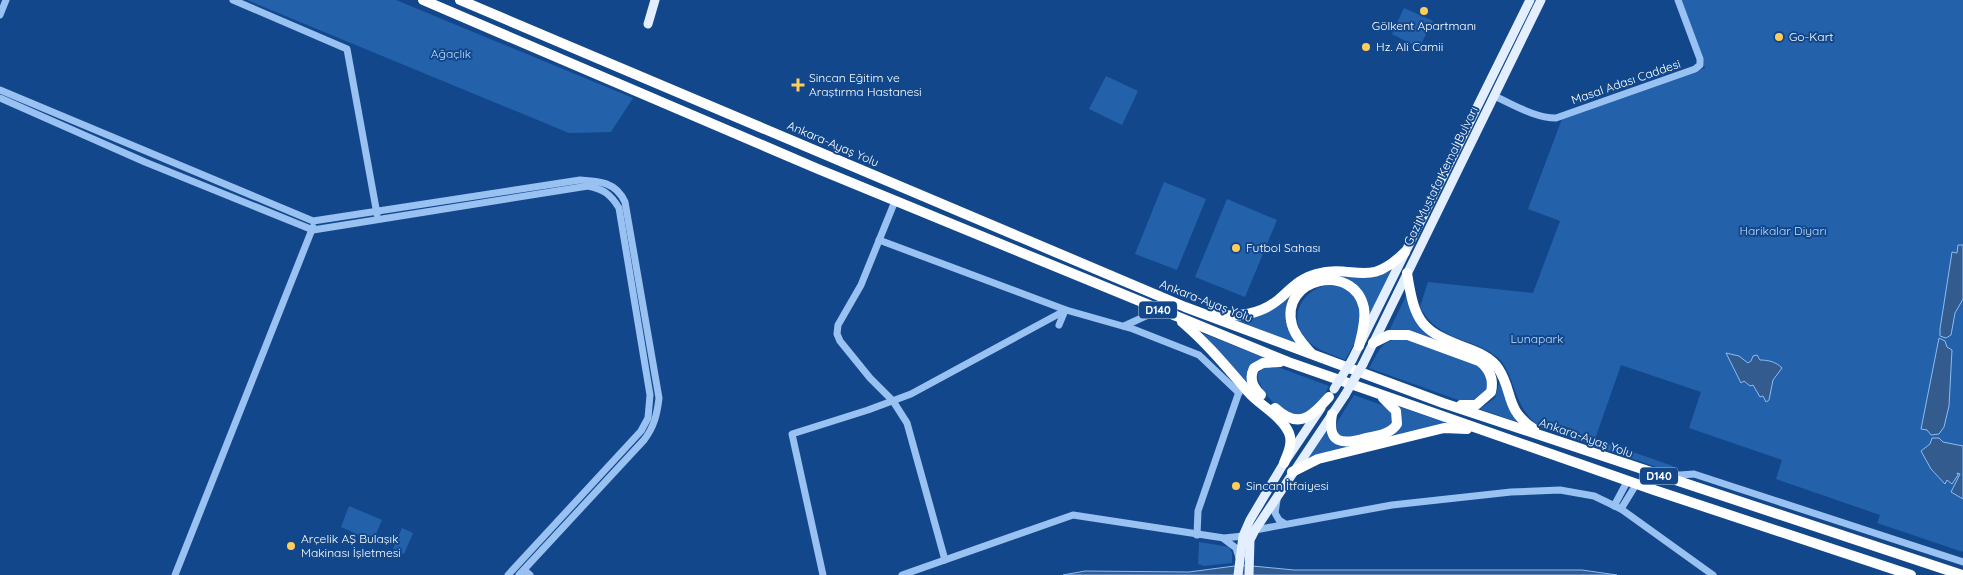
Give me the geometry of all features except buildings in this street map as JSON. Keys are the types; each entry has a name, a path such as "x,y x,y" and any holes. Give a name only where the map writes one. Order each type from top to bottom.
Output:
{"highway":[{"name":"Ankara-Ayaş Yolu","path":"423,0 895,201 1175,317 1305,367 1629,484 1911,575"},
{"name":"Ankara-Ayaş Yolu","path":"460,0 1185,307 1443,402 1662,477 1962,575"},
{"path":"1185,307 1228,316 1256,312 1276,302 1306,278 1324,273 1364,274 1384,270 1405,252"},
{"path":"1407,273 1414,307 1422,324 1442,339 1481,354 1490,360 1498,368 1514,410 1523,422 1545,436"},
{"path":"1312,354 1298,338 1292,324 1291,312 1293,302 1299,292 1319,280 1338,280 1346,284 1358,295 1364,309 1364,321 1359,346"},
{"path":"1175,317 1208,344 1240,388 1284,424 1290,435 1290,446 1284,463"},
{"path":"1373,343 1389,335 1408,335 1480,361 1485,365 1492,378 1493,385 1488,397 1481,403 1467,406 1443,402"},
{"path":"1305,367 1276,361 1263,363 1254,368 1252,373 1254,387 1282,414 1295,420 1310,416 1332,393"},
{"path":"1332,414 1331,431 1333,436 1341,442 1351,443 1387,433 1397,424 1396,411 1386,400 1371,391"},
{"path":"1292,472 1318,458 1444,428 1485,431"}],"main road":[{"path":"648,24 655,0"},
{"name":"Gazi Mustafa Kemal Bulvarı","path":"1238,575 1243,536 1253,514 1284,463 1352,360 1530,0"},
{"name":"Gazi Mustafa Kemal Bulvarı","path":"1254,530 1346,395 1363,364 1540,0"},
{"path":"1249,575 1250,540 1254,530"}],"street":[{"path":"0,15 6,0"},
{"path":"233,0 347,49 378,221"},
{"name":"Masal Adası Caddesi","path":"1494,96 1546,118 1556,118 1695,70 1700,65 1700,60 1678,0"},
{"path":"0,90 313,221 580,180 601,181 611,185 621,194 625,202 659,398 658,414 653,428 644,440 524,573"},
{"path":"0,98 145,162 313,230 588,186 605,191 613,197 619,208 650,395 648,418 641,431 508,575"},
{"path":"895,201 861,285 838,325 837,334 840,342 870,378 893,401 910,431 945,560"},
{"path":"175,575 313,230 313,221"},
{"path":"879,240 1065,311 1124,326 1199,355 1240,388 1198,511 1197,535"},
{"path":"1124,326 1159,310"},
{"path":"1060,325 1065,311"},
{"path":"823,575 792,434 893,401 1065,311"},
{"path":"1662,477 1685,473 1694,474 1963,562"},
{"path":"1629,484 1631,494"},
{"path":"1621,510 1631,494 1629,484"},
{"path":"1614,506 1629,484"},
{"path":"1283,485 1275,513 1279,520 1285,524"},
{"path":"1254,530 1392,505 1510,492 1560,490 1594,496 1614,506 1712,575"},
{"path":"902,575 1073,516 1197,535 1224,538 1243,536"},
{"path":"1224,538 1236,548 1239,558"}],"green space":[{"name":"Ağaçlık","path":"247,0 396,0 633,98 611,132 569,133"},
{"name":"Harikalar Diyarı","path":"1681,0 1963,0 1963,552 1877,523 1880,515 1776,479 1782,460 1689,428 1701,392 1621,365 1595,439 1673,466 1671,472 1540,427 1524,409 1507,371 1496,356 1445,333 1436,327 1420,307 1428,282 1533,293 1560,221 1528,209 1562,119 1705,68"},
{"path":"1404,8 1433,21 1419,48 1392,34"},
{"path":"1106,76 1138,91 1122,125 1089,109"},
{"path":"1164,182 1206,199 1177,270 1135,254"},
{"name":"Futbol Sahası","path":"1227,199 1277,220 1245,297 1195,277"},
{"path":"1395,269 1370,318 1366,301 1359,290 1347,282 1330,277 1375,277"},
{"path":"1306,283 1293,302 1301,346 1232,320 1255,315 1272,308"},
{"path":"1327,285 1342,286 1354,295 1361,307 1358,337 1345,360 1309,342 1300,330 1297,321 1300,305 1305,298 1311,292"},
{"path":"1408,292 1441,342 1388,333"},
{"path":"1202,333 1266,358 1259,360 1250,388"},
{"path":"1404,338 1476,364 1487,373 1489,388 1479,401 1461,401 1369,368 1386,343"},
{"path":"1275,366 1329,386 1315,409 1306,414 1292,415 1284,412 1274,403 1260,385 1257,374 1264,367"},
{"path":"1500,380 1523,424 1480,409 1495,398"},
{"path":"1354,395 1387,407 1392,411 1393,422 1376,433 1353,437 1339,436 1336,424"},
{"path":"1397,406 1446,423 1379,438 1392,433"},
{"path":"1326,429 1351,446 1307,459"},
{"path":"349,506 382,520 373,541 341,527"},
{"path":"402,528 413,533 404,554 393,549"},
{"path":"1199,542 1229,547 1232,553 1232,563 1204,566 1198,564"}],"shaded area":[{"path":"1958,245 1963,245 1963,299 1955,313 1951,335 1946,338 1940,336 1940,329 1952,252 1957,253"},
{"path":"1939,338 1945,341 1947,347 1952,350 1949,406 1944,427 1939,434 1931,435 1927,430 1921,429"},
{"path":"1726,353 1739,356 1748,363 1753,356 1757,355 1760,360 1772,362 1782,368 1773,380 1769,400 1766,402 1763,396 1760,397 1753,385 1750,386 1744,381 1741,383"},
{"path":"1932,438 1939,438 1943,442 1963,446 1963,499 1951,492 1960,474 1957,473 1958,475 1952,484 1947,480 1945,484 1931,469 1921,451 1930,444"},
{"path":"1242,565 1294,570 1582,570 1617,575 1063,575 1085,571 1189,572"}],"place":[{"name":"Gölkent Apartmanı","path":"1424,11"},
{"name":"Go-Kart","path":"1779,37"},
{"name":"Hz. Ali Camii","path":"1366,47"},
{"name":"Sincan Eğitim ve Araştırma Hastanesi","path":"798,85"},
{"name":"Futbol Sahası","path":"1236,248"},
{"name":"Sincan İtfaiyesi","path":"1236,486"},
{"name":"Arçelik AŞ Bulaşık Makinası İşletmesi","path":"291,546"}],"park label":[{"name":"Lunapark","path":"1537,339"}]}
